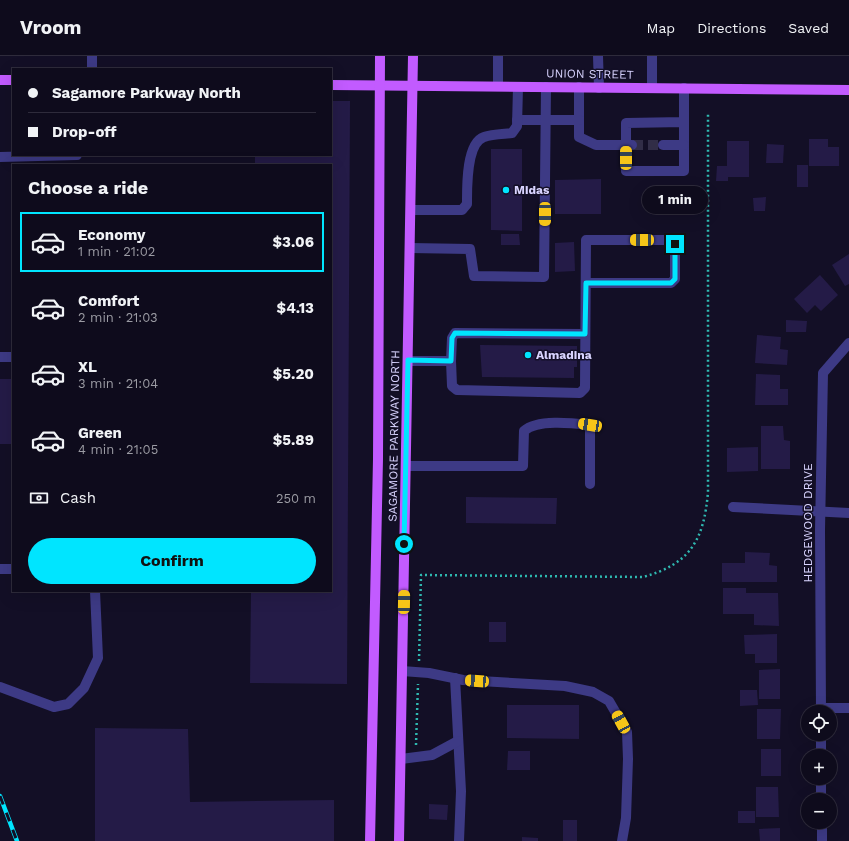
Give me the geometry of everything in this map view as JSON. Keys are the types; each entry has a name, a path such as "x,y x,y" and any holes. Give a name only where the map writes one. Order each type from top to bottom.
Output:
{"main road":[{"name":"SAGAMORE PARKWAY NORTH","path":"370,841 378,459 380,56"},
{"name":"SAGAMORE PARKWAY NORTH","path":"399,841 413,56"},
{"path":"0,80 12,80"},
{"name":"UNION STREET","path":"332,85 849,90"}],"street":[{"path":"92,56 92,68"},
{"path":"498,56 498,86"},
{"path":"598,56 599,88"},
{"path":"652,56 652,88"},
{"path":"411,210 462,210 467,204 467,181 474,145 482,137 512,133 517,126 518,87"},
{"path":"410,248 470,249 474,276 544,277 546,87"},
{"path":"579,87 579,136 596,145 629,144"},
{"path":"684,88 684,122 684,145 684,171 626,171 629,144 626,123 684,122"},
{"path":"517,120 579,120"},
{"path":"663,145 684,145"},
{"path":"0,158 18,161 67,156"},
{"path":"585,334 455,333 452,338 452,386 457,390 580,393 585,388 586,240 671,240 675,244 675,279 671,283 586,283"},
{"name":"HEDGEWOOD DRIVE","path":"821,705 820,512 823,373 849,344"},
{"path":"0,357 12,357"},
{"path":"408,360 451,361"},
{"path":"406,466 523,466 524,431 530,426 570,422 590,425 590,484"},
{"path":"733,507 820,512 849,512"},
{"path":"0,569 12,570"},
{"path":"0,686 54,707 68,704 84,688 98,658 94,592"},
{"path":"402,671 419,672 455,678 565,686 593,692 609,700 626,732 628,758 626,818 622,841"},
{"path":"455,678 461,791 459,841"},
{"path":"837,709 849,708"},
{"path":"400,759 432,755 458,741"},
{"path":"822,829 822,841"}],"path":[{"path":"415,758 421,575 643,577 676,563 689,552 699,537 707,512 708,492 708,112"}],"building":[{"path":"332,101 350,101 347,684 250,683 251,592 332,592 332,164 255,164 255,156 332,156"},
{"path":"809,139 828,139 828,147 839,147 839,166 809,166"},
{"path":"727,141 749,141 749,177 728,177 728,181 716,181 717,166 727,166"},
{"path":"767,144 784,145 783,163 766,163"},
{"name":"Midas","path":"491,149 522,149 522,231 491,230"},
{"path":"797,165 808,165 808,187 797,187"},
{"path":"601,179 601,214 555,214 555,180"},
{"path":"766,197 765,211 754,211 753,198"},
{"path":"501,234 519,234 520,245 501,245"},
{"path":"574,242 575,271 555,272 555,243"},
{"path":"849,254 849,284 845,286 832,265"},
{"path":"820,275 838,295 821,311 815,305 807,313 794,299"},
{"path":"786,320 807,321 806,332 786,332"},
{"path":"757,335 781,337 780,349 788,350 787,365 755,363"},
{"name":"Almadina","path":"480,345 577,346 577,367 574,367 574,378 482,377"},
{"path":"756,374 780,375 780,389 788,389 788,405 755,405"},
{"path":"0,379 12,379 12,444 0,444"},
{"path":"761,426 783,426 784,440 790,441 790,469 761,469"},
{"path":"758,447 758,471 727,472 727,448"},
{"path":"466,497 557,498 556,524 466,523"},
{"path":"745,552 770,553 769,565 777,566 777,582 722,582 722,563 745,563"},
{"path":"723,588 746,588 746,593 778,593 779,626 754,625 754,614 723,614"},
{"path":"489,622 506,622 506,642 489,642"},
{"path":"777,634 777,663 755,663 755,654 745,654 744,635"},
{"path":"780,669 780,699 759,699 759,670"},
{"path":"740,690 757,690 758,705 740,706"},
{"path":"507,705 579,705 579,739 507,738"},
{"path":"757,709 781,709 780,739 757,739"},
{"path":"95,728 188,729 190,802 334,800 334,841 95,841"},
{"path":"761,749 781,749 781,776 761,776"},
{"path":"508,751 530,751 530,770 507,770"},
{"path":"756,787 778,787 779,817 756,817"},
{"path":"429,804 448,805 447,820 429,819"},
{"path":"738,811 755,811 755,823 738,823"},
{"path":"563,820 577,820 577,841 563,841"},
{"path":"780,828 780,841 760,841 759,829"},
{"path":"522,837 538,838 538,841 522,841"}],"tunnel":[{"path":"633,145 663,145"}],"railway":[{"path":"0,796 17,841"}],"place":[{"name":"Midas","path":"506,190"},
{"name":"Almadina","path":"528,355"}],"route":[{"path":"404,544 408,360 451,361 452,338 455,333 585,334 586,283 671,283 675,279 675,244"}]}
